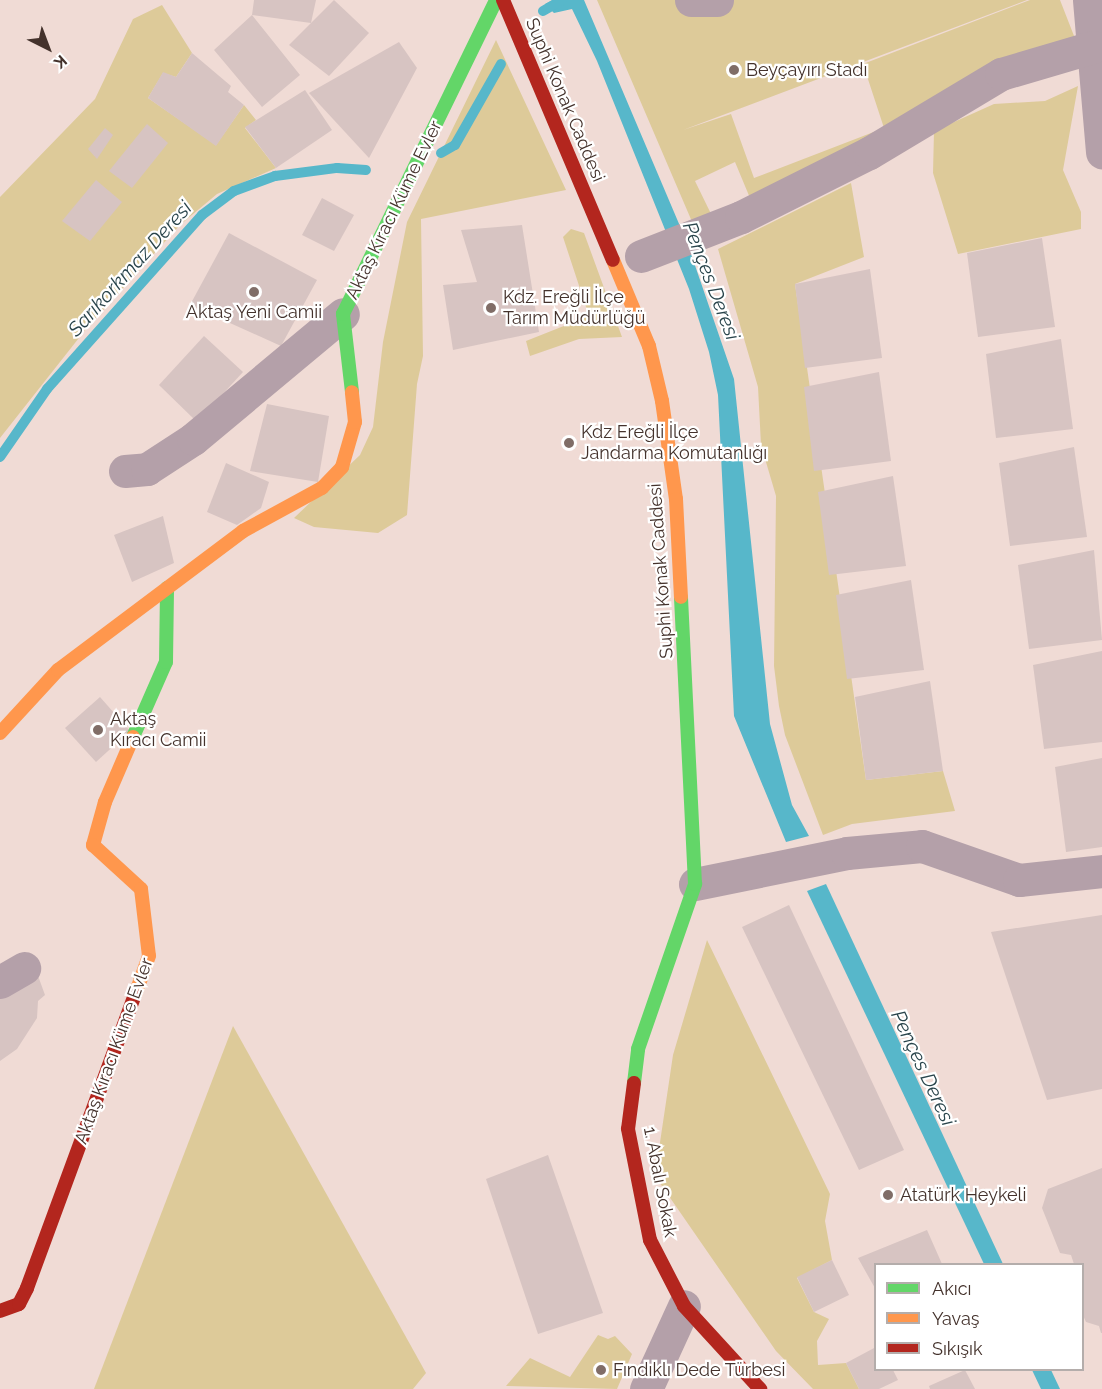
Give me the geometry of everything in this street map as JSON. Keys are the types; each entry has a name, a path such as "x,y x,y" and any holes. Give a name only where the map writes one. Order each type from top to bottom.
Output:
{"street":[{"name":"Aktaş Kıracı Küme Evler","path":"0,733 58,670 243,531 322,489 342,467 355,422 344,314 496,0"},
{"name":"Suphi Konak Caddesi","path":"503,0 649,346 662,401 676,499 695,884"},
{"path":"691,0 717,0"},
{"path":"1089,0 1102,152"},
{"path":"641,256 705,232 869,153 974,86 1040,61 1093,47"},
{"path":"125,471 147,468 192,439 344,314"},
{"name":"Aktaş Kıracı Küme Evler","path":"0,1311 19,1304 27,1288 151,948 141,889 93,846 93,838 166,662 168,588"},
{"path":"695,884 847,853 922,846 1019,880 1102,871"},
{"name":"1. Abalı Sokak","path":"695,884 638,1049 628,1129 650,1240 684,1306 760,1389"},
{"path":"646,1389 684,1306"}],"shaded area":[{"name":"Beyçayırı Stadı","path":"597,0 1027,0 683,130 731,114 754,178 884,128 863,64 1030,0 1060,0 1076,41 750,198 735,162 695,181 713,218 693,224"},
{"path":"162,5 192,53 176,77 163,73 148,98 216,145 244,105 256,120 245,128 276,168 217,194 180,225 86,329 0,438 0,197 95,99 133,19"},
{"path":"496,40 566,190 421,219 423,356 417,384 407,515 378,533 314,527 294,518 360,455 373,427 383,342 407,222"},
{"path":"1078,86 1063,170 1081,212 1081,229 958,254 933,173 934,131 994,104 1045,101"},
{"path":"851,183 864,257 795,284 866,780 943,771 955,811 852,824 823,835 785,735 779,706 774,666 776,496 761,445 758,387 718,249"},
{"path":"571,229 584,233 622,337 579,339 530,356 526,341 589,316 563,237"},
{"path":"707,940 830,1194 825,1221 832,1260 797,1278 814,1312 829,1319 817,1341 818,1365 846,1363 859,1389 813,1389 776,1351 655,1176 673,1055"},
{"path":"233,1026 426,1373 413,1389 94,1389"},
{"path":"598,1335 608,1339 615,1336 632,1354 617,1389 506,1386 530,1358 570,1377"}],"water":[{"path":"553,0 584,0 688,245 734,379 770,724 792,805 809,836 786,842 734,716 718,395 709,352 689,289 597,61 572,9 554,13 545,4"},
{"path":"826,884 1003,1263 984,1263 807,891"},
{"path":"1032,1371 1051,1371 1060,1389 1041,1389"}],"building":[{"path":"254,0 316,0 311,23 252,15"},
{"path":"334,0 369,33 329,76 289,45"},
{"path":"252,15 300,75 262,107 214,50"},
{"path":"399,42 417,68 369,158 309,93"},
{"path":"192,53 231,86 228,92 244,105 216,146 148,98 163,72 176,77"},
{"path":"305,90 332,130 276,168 245,127"},
{"path":"147,124 168,143 132,188 109,171"},
{"path":"105,128 113,135 97,159 88,149"},
{"path":"96,180 122,202 90,241 62,221"},
{"path":"322,198 354,215 334,251 302,235"},
{"name":"Kdz. Ereğli İlçe Tarım Müdürlüğü","path":"522,225 539,332 453,350 443,285 477,282 461,230"},
{"name":"Aktaş Yeni Camii","path":"229,233 317,280 281,346 190,305"},
{"path":"1042,238 1055,327 978,337 967,253"},
{"path":"870,269 882,358 805,368 795,284"},
{"path":"204,336 243,372 197,422 159,385"},
{"path":"1061,339 1073,429 996,438 986,354"},
{"path":"879,372 891,461 814,471 804,387"},
{"path":"267,404 329,416 318,482 250,471"},
{"path":"1074,447 1087,537 1010,546 999,463"},
{"path":"226,463 269,482 261,508 237,525 207,512"},
{"path":"893,476 906,566 829,575 818,492"},
{"path":"163,516 174,563 132,582 114,535"},
{"path":"1094,550 1102,640 1029,649 1018,565"},
{"path":"911,580 924,670 847,679 836,595"},
{"path":"1102,651 1102,742 1044,749 1033,665"},
{"path":"930,681 943,771 866,780 855,697"},
{"name":"Aktaş Kıracı Camii","path":"100,697 130,731 96,762 65,728"},
{"path":"1102,758 1102,847 1066,852 1055,767"},
{"path":"789,905 904,1150 859,1170 742,927"},
{"path":"1102,915 1102,1089 1047,1100 991,932"},
{"path":"37,973 45,995 38,1001 37,1018 17,1049 0,1061 0,988"},
{"path":"548,1155 603,1313 538,1334 486,1179"},
{"path":"1102,1168 1102,1333 1099,1326 1086,1322 1084,1318 1084,1263 1074,1263 1071,1255 1060,1253 1042,1208 1048,1189"},
{"path":"927,1230 942,1263 874,1263 874,1286 858,1258"},
{"path":"832,1260 849,1295 814,1312 797,1277"},
{"path":"874,1348 874,1371 894,1371 898,1380 879,1389 859,1389 846,1363"},
{"path":"966,1371 975,1389 930,1389 929,1386"}],"waterway":[{"name":"Sarıkorkmaz Deresi","path":"543,11 562,0"},
{"name":"Sarıkorkmaz Deresi","path":"441,153 455,145 501,64"},
{"name":"Sarıkorkmaz Deresi","path":"0,457 47,389 202,215 234,191 275,176 337,168 366,170"}],"traffic: fast":[{"path":"352,392 343,314 496,0"},
{"path":"133,737 166,662 167,588"},
{"path":"634,1083 638,1049 695,884 681,597"}],"traffic: slow":[{"path":"613,260 649,346 662,401 676,499 681,597"},
{"path":"0,733 58,670 243,531 322,488 342,467 355,422 352,392"},
{"path":"133,737 105,802 93,845 141,889 149,956 135,995"}],"traffic: jam":[{"path":"503,0 613,260"},
{"path":"0,1311 19,1304 27,1288 135,995"},
{"path":"634,1083 628,1129 650,1240 684,1306 760,1389"}],"place":[{"name":"Beyçayırı Stadı","path":"734,70"},
{"name":"Aktaş Yeni Camii","path":"254,292"},
{"name":"Kdz. Ereğli İlçe Tarım Müdürlüğü","path":"491,308"},
{"name":"Kdz Ereğli İlçe Jandarma Komutanlığı","path":"569,443"},
{"name":"Aktaş Kıracı Camii","path":"98,730"},
{"name":"Atatürk Heykeli","path":"888,1195"},
{"name":"Fındıklı Dede Türbesi","path":"601,1370"}],"water label":[{"name":"Pençes Deresi","path":"711,281"},
{"name":"Pençes Deresi","path":"923,1068"}]}
